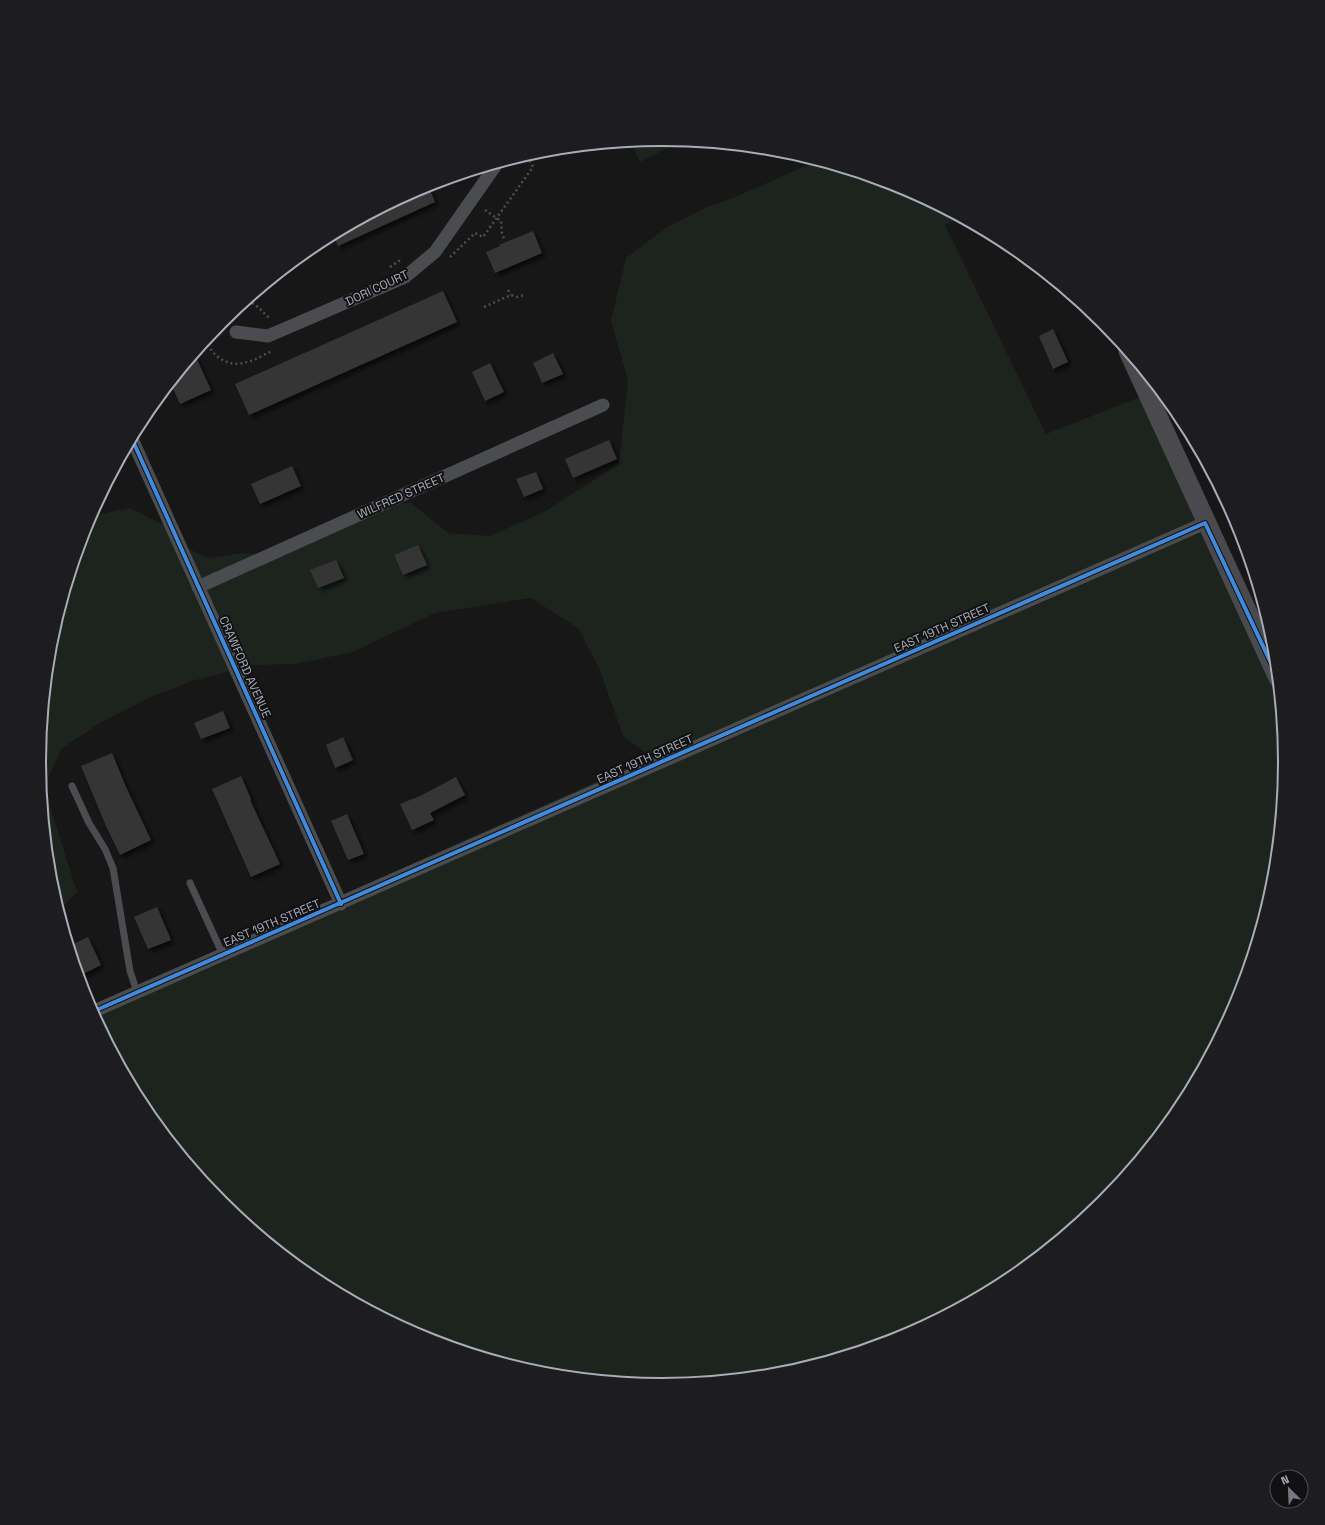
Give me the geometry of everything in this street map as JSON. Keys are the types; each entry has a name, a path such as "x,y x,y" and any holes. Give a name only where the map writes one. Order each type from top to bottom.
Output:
{"street":[{"name":"DORI COURT","path":"236,332 268,336 405,277 435,252 492,170"},
{"path":"1135,367 1270,662"},
{"name":"WILFRED STREET","path":"198,588 603,405"},
{"name":"CRAWFORD AVENUE","path":"135,445 341,904"},
{"name":"EAST 19TH STREET","path":"98,1009 341,904 1206,523"}],"lane":[{"path":"72,786 89,823 105,849 113,868 130,971 137,992"},
{"path":"190,883 223,955"}],"path":[{"path":"454,225 472,236 475,234 483,237 533,167 530,161"},
{"path":"486,210 501,221 504,239"},
{"path":"389,267 405,257"},
{"path":"508,290 511,295 517,297 524,295"},
{"path":"484,307 511,295"},
{"path":"252,303 269,318 277,318"}],"shaded area":[{"path":"671,146 640,162 633,147"},
{"path":"809,164 861,179 898,193 935,210 955,220 945,225 1046,434 1140,397 1275,691 1278,722 1279,762 1278,803 1274,843 1258,922 1246,961 1232,998 1196,1071 1152,1138 1126,1169 1069,1226 1038,1252 971,1296 935,1315 898,1332 861,1346 822,1358 743,1374 703,1378 622,1378 582,1374 503,1358 464,1346 427,1332 354,1296 287,1252 256,1226 227,1198 199,1169 173,1138 129,1071 96,1004 652,757 623,736 600,670 578,628 531,598 435,613 353,652 295,664 254,665 192,681 151,697 100,723 61,749 46,782 47,722 51,682 67,603 79,564 99,514 131,508 167,527 184,547 209,558 242,553 267,555 371,503 411,503 448,533 490,536 544,512 619,464 628,380 611,321 626,258 666,228 707,207 738,196"},
{"path":"47,797 77,892 63,906 51,843"}],"building":[{"path":"431,192 435,202 338,246 335,240 354,229 390,210"},
{"path":"533,231 542,253 495,273 486,252"},
{"path":"443,291 457,322 249,415 235,384"},
{"path":"1053,329 1068,362 1053,369 1039,336"},
{"path":"553,353 563,374 542,383 533,363"},
{"path":"197,359 211,390 180,404 173,388"},
{"path":"490,363 504,392 485,401 472,372"},
{"path":"609,440 617,459 573,478 565,459"},
{"path":"292,466 301,486 260,504 251,484"},
{"path":"536,472 543,489 524,497 516,479"},
{"path":"418,545 427,565 403,575 394,555"},
{"path":"336,560 344,578 318,588 310,570"},
{"path":"223,711 230,728 201,739 194,723"},
{"path":"343,737 353,760 335,768 326,745"},
{"path":"112,753 151,840 120,855 81,766"},
{"path":"241,776 251,799 250,800 280,864 251,877 212,789"},
{"path":"456,777 465,795 430,813 434,820 412,830 400,804 422,795"},
{"path":"347,814 364,854 348,860 331,821"},
{"path":"157,907 171,940 148,949 134,917"},
{"path":"88,937 101,965 84,974 74,944"}],"cycle path":[{"path":"135,445 341,904"},
{"path":"98,1009 1205,523 1271,662"}]}
